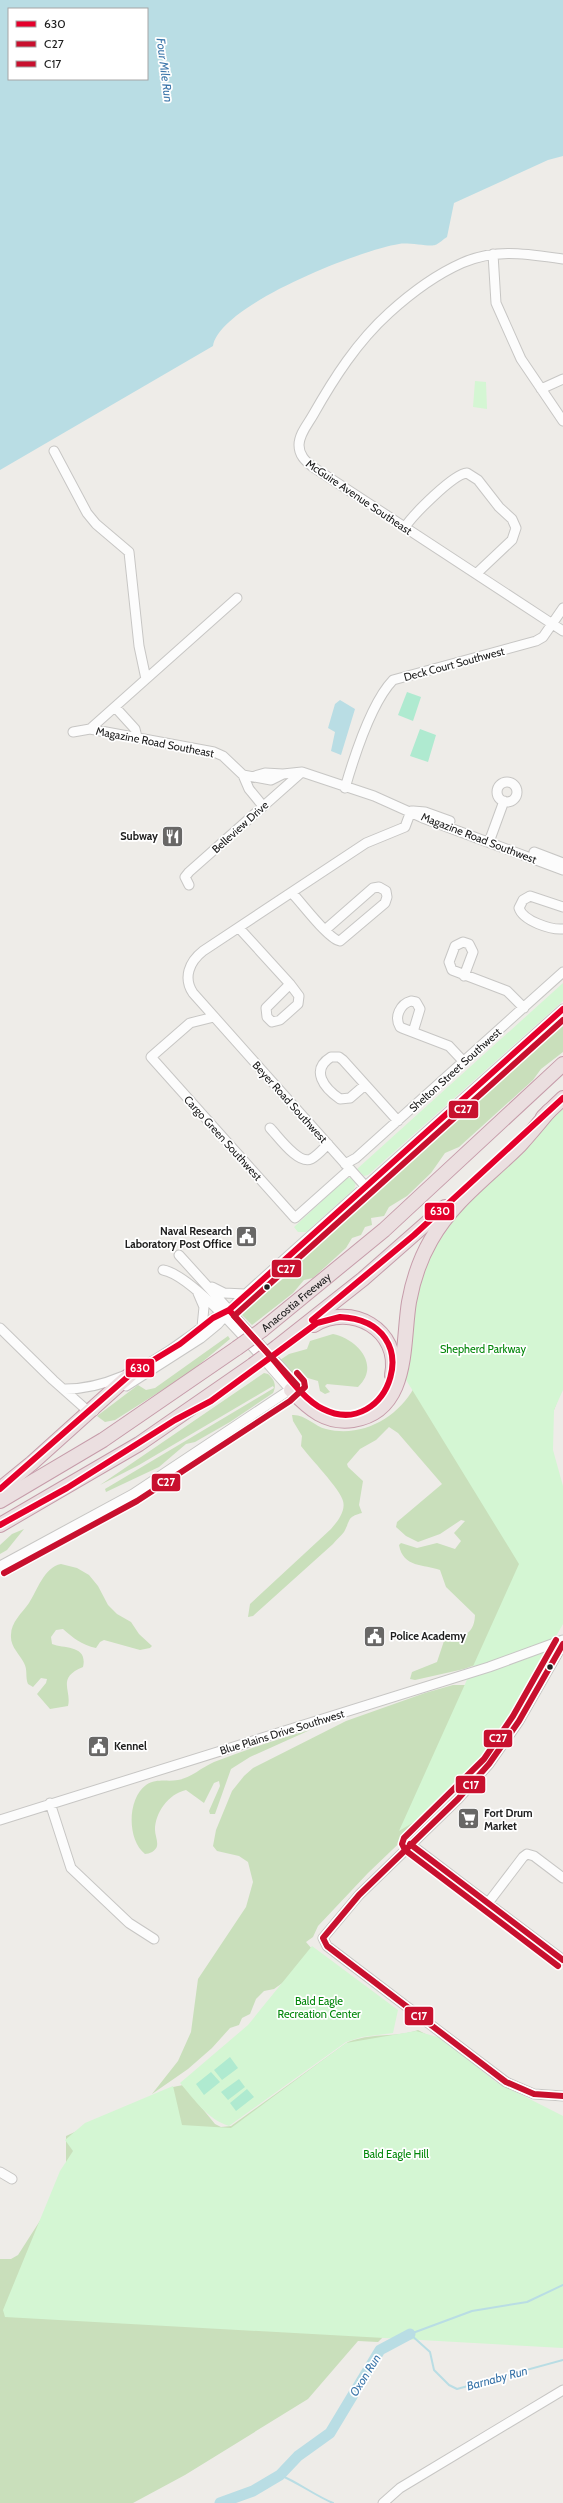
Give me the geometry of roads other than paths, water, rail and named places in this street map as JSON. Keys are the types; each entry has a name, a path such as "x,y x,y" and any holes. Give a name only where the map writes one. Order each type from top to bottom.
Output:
{"highway":[{"name":"Anacostia Freeway","path":"0,1501 116,1432 262,1330 372,1240 563,1064"},
{"name":"Anacostia Freeway","path":"0,1526 81,1479 177,1419 254,1367 279,1348 397,1250 563,1098"},
{"path":"294,1388 312,1411 338,1421 365,1417 386,1402 398,1382 412,1286 431,1239 452,1209 520,1144 549,1111"},
{"path":"279,1348 328,1318 345,1316 370,1323 382,1334 390,1347 394,1365 390,1382 382,1397 364,1410 346,1414 329,1412 294,1388"},
{"path":"0,1489 132,1373"}],"street":[{"name":"McGuire Avenue Southeast","path":"563,259 532,253 493,254 463,263 439,275 389,313 365,338 340,370 299,440 300,452 307,462 563,631"},
{"path":"493,254 494,290 496,303 518,355 563,421"},
{"path":"541,389 563,379"},
{"path":"54,451 87,513 96,524 129,552 143,676 146,679"},
{"path":"405,528 413,516 458,476 467,473 475,477 499,507 512,520 516,528 512,540 476,574"},
{"path":"90,729 237,598"},
{"name":"Deck Court Southwest","path":"345,788 376,705 384,689 393,680 536,641 543,638 563,608"},
{"path":"115,706 135,729 137,737"},
{"name":"Magazine Road Southeast","path":"73,732 90,729 214,752 223,756 243,775 249,789 263,806"},
{"path":"243,775 271,780 283,774 302,772 345,788 374,796 412,811"},
{"name":"Belleview Drive","path":"189,885 185,877 189,872 302,772"},
{"path":"490,839 504,801"},
{"name":"Magazine Road Southwest","path":"412,811 425,812 563,870"},
{"name":"Beyer Road Southwest","path":"366,1186 190,990 188,981 189,967 200,954 366,843 405,827 412,811"},
{"name":"Magazine Road Southwest","path":"490,839 563,863"},
{"path":"292,893 325,930 335,940 343,940 385,903 387,897 386,891 379,887 374,888 325,930"},
{"path":"563,907 530,896 523,900 519,908 526,918 556,929 563,929"},
{"path":"239,928 290,984"},
{"name":"Shelton Street Southwest","path":"295,1218 354,1160 563,972"},
{"path":"464,976 509,992 524,1008"},
{"path":"0,1328 89,1412 97,1410 135,1380 195,1343 245,1294 563,1009"},
{"name":"Cargo Green Southwest","path":"214,1017 190,1023 151,1057 295,1218"},
{"path":"413,1032 451,1047 464,1062"},
{"path":"366,1085 350,1098 340,1099 322,1081 319,1068 331,1057 339,1057 366,1085 398,1121"},
{"path":"270,1128 296,1156 303,1160 310,1160 328,1144"},
{"path":"179,1255 205,1282 225,1313"},
{"path":"0,1566 139,1490 294,1388 225,1313 173,1274 163,1270"},
{"path":"205,1282 221,1292 245,1294"},
{"path":"197,1291 204,1307 202,1328"},
{"path":"63,1389 105,1383 132,1373 180,1344 225,1313"},
{"name":"Blue Plains Drive Southwest","path":"0,1820 50,1803 495,1665 563,1640"},
{"path":"563,1644 523,1715 495,1757 465,1792 410,1844 325,1932 323,1938 325,1944 506,2082 534,2094 563,2096"},
{"path":"50,1803 71,1868 129,1923 154,1939"},
{"path":"410,1844 563,1960"},
{"path":"488,1903 523,1857 527,1854 534,1856 563,1878"},
{"path":"0,2172 12,2179"},
{"path":"383,2503 400,2488 563,2390"}],"water":[{"name":"Four Mile Run","path":"0,0 563,0 563,156 548,160 454,203 447,237 436,244 399,244 380,248 325,268 264,297 239,314 221,330 213,346 0,470"},
{"path":"340,700 355,709 341,755 331,751 335,732 328,728 335,704"}],"waterway":[{"name":"Barnaby Run","path":"563,2285 527,2302 472,2311 410,2334 430,2352 434,2370 449,2385 457,2389 563,2360"},
{"name":"Oxon Run","path":"220,2503 253,2491 280,2475 298,2456 330,2433 380,2350 410,2334"},
{"path":"280,2475 333,2503"}],"place":[{"name":"Subway","path":"173,836"},
{"name":"Naval Research Laboratory Post Office","path":"247,1237"},
{"name":"Police Academy","path":"375,1636"},
{"name":"Kennel","path":"98,1746"},
{"name":"Fort Drum Market","path":"468,1819"}],"park label":[{"name":"Shepherd Parkway","path":"483,1349"},
{"name":"Bald Eagle Recreation Center","path":"319,2007"},
{"name":"Bald Eagle Hill","path":"396,2154"}]}
